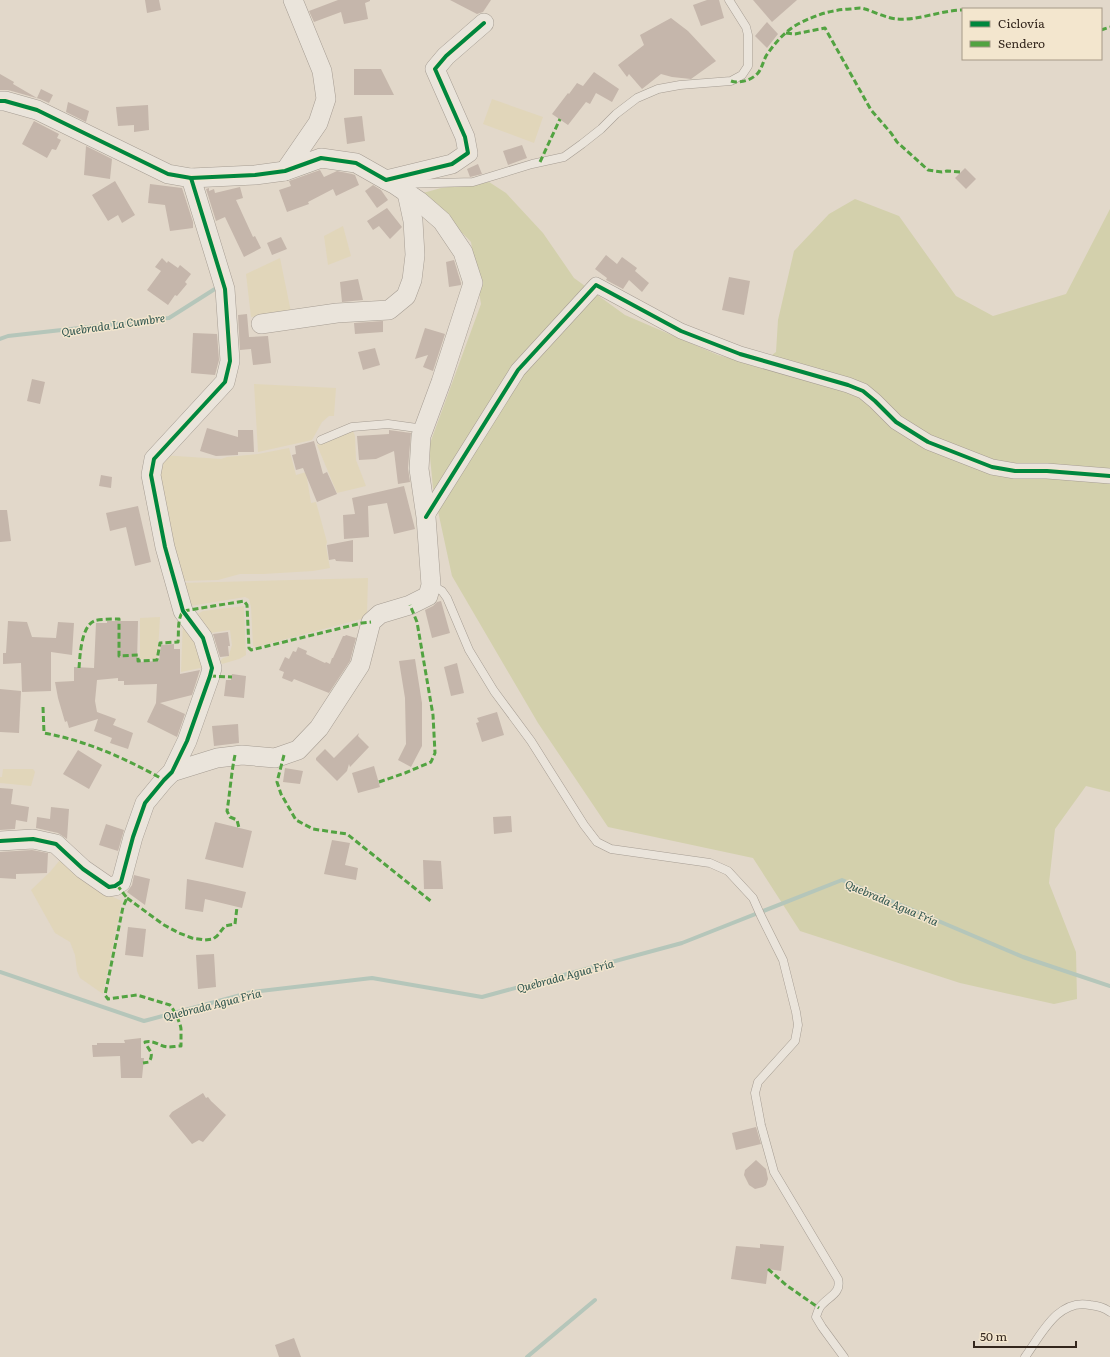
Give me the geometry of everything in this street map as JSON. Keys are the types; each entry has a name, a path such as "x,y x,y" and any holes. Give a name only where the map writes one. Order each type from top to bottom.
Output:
{"street":[{"path":"285,170 318,123 326,99 322,71 293,0"},
{"path":"395,186 452,164 468,153 465,137 435,69 446,56 484,23"},
{"path":"0,101 37,110 168,174 191,178 255,175 285,170 321,158 356,163 395,186 442,220 463,252 473,283 441,382 421,436 419,468 426,517 431,585 428,596 410,605 380,614 371,622 360,665 319,728 298,750 275,758 242,755 217,758 172,772"},
{"path":"0,841 33,839 56,844 83,869 109,887 115,886 121,882 133,837 146,803 172,772 187,741 212,668 203,638 183,611 165,547 151,475 154,459 225,382 230,361 225,289 191,178"},
{"path":"261,324 337,313 388,310 406,296 412,280 415,255 413,221 395,186"},
{"path":"426,517 518,370 596,285 689,334 740,354 848,385 863,391 896,422 928,442 992,467 1015,471 1047,471 1110,476"}],"lane":[{"path":"395,186 473,182 564,156 601,129 616,114 637,98 658,89 680,85 730,81 742,75 748,66 748,35 746,27 729,0"},
{"path":"321,440 352,427 388,424 424,429"},
{"path":"431,585 442,591 447,598 469,650 494,691 531,741 584,825 597,842 611,849 710,863 728,871 753,898 783,960 798,1025 795,1041 758,1082 755,1093 761,1125 774,1172 838,1279 840,1285 838,1290 819,1308 816,1317 844,1357"},
{"path":"1025,1357 1054,1318 1065,1308 1083,1303 1105,1307 1110,1312"}],"shaded area":[{"path":"492,99 543,117 534,143 483,124"},
{"path":"489,182 506,193 543,233 574,278 625,315 718,355 753,365 759,365 776,352 778,320 794,251 829,214 855,199 899,216 956,296 993,316 1066,294 1110,209 1110,792 1086,786 1055,829 1049,883 1076,952 1077,999 1054,1004 960,983 800,931 753,858 608,827 538,723 452,576 433,488 429,446 481,304 471,242 423,193 441,188"},
{"path":"343,226 351,256 328,265 324,236"},
{"path":"280,258 291,312 251,317 246,274"},
{"path":"254,384 336,388 334,416 329,416 322,422 312,440 258,452"},
{"path":"353,431 355,436 356,460 366,486 337,493 317,445"},
{"path":"289,448 296,475 306,472 311,503 316,502 327,542 326,546 330,568 313,571 240,574 218,580 181,581 159,483 161,455 221,459"},
{"path":"368,578 367,615 365,618 256,647 253,646 251,607 249,599 245,597 190,606 181,583"},
{"path":"244,606 246,655 239,659 222,664 220,661 229,655 232,645 230,630 203,634 192,617 203,611"},
{"path":"160,617 157,659 140,659 140,618"},
{"path":"186,620 205,667 181,672 183,621"},
{"path":"3,769 33,769 35,772 31,786 0,783 0,777 2,777"},
{"path":"60,860 99,891 122,901 103,994 80,978 77,971 75,955 70,942 55,933 31,890"}],"building":[{"path":"145,0 159,0 161,10 147,13"},
{"path":"338,0 370,0 365,3 368,19 344,24 341,12 314,22 309,11"},
{"path":"450,0 491,0 483,12 477,14"},
{"path":"707,0 719,0 724,18 701,26 693,5"},
{"path":"753,0 797,0 772,22"},
{"path":"671,18 688,31 716,61 691,79 661,74 642,89 629,74 627,77 618,65 644,45 640,35"},
{"path":"767,22 778,34 767,48 755,36"},
{"path":"354,69 381,69 394,95 354,95"},
{"path":"594,72 619,89 612,102 596,93 590,104 586,102 568,125 552,114 577,83 583,86"},
{"path":"0,74 14,82 13,84 37,98 41,89 53,95 49,103 8,90 0,90"},
{"path":"68,102 89,111 86,122 66,112"},
{"path":"148,105 149,130 134,132 134,125 118,126 116,107"},
{"path":"362,116 365,141 347,144 344,118"},
{"path":"34,121 59,134 57,138 61,140 56,150 52,149 47,158 22,144"},
{"path":"522,145 527,158 508,165 503,151"},
{"path":"86,146 112,159 110,179 84,175"},
{"path":"478,164 482,174 470,177 467,169"},
{"path":"965,168 976,179 966,189 955,178"},
{"path":"320,170 324,177 337,171 355,175 359,185 336,196 333,189 308,202 309,204 287,212 279,190 291,186 289,181"},
{"path":"115,181 135,215 122,223 118,215 108,221 92,195"},
{"path":"150,184 182,188 193,222 193,228 170,231 165,205 148,203"},
{"path":"373,185 381,190 388,200 377,208 365,191"},
{"path":"240,187 243,198 236,200 253,237 255,236 261,248 244,257 225,217 216,221 206,189 209,188 209,191 214,189 215,193"},
{"path":"387,208 402,227 390,239 379,226 373,230 367,221"},
{"path":"281,237 287,249 272,255 267,243"},
{"path":"606,255 617,264 622,257 637,268 635,271 649,283 642,292 629,280 623,289 606,280 607,278 595,269"},
{"path":"162,258 167,263 168,261 178,268 180,265 191,274 185,282 187,284 177,296 175,295 168,305 147,290 161,271 155,267"},
{"path":"454,260 461,285 449,287 446,262"},
{"path":"729,277 750,281 744,315 722,310"},
{"path":"358,279 363,300 342,302 340,282"},
{"path":"247,314 249,337 268,336 271,363 253,365 251,349 240,350 238,315"},
{"path":"383,321 383,332 355,334 354,323"},
{"path":"425,328 445,334 433,371 423,367 428,355 415,359"},
{"path":"193,333 217,334 219,360 215,375 191,373"},
{"path":"375,348 380,365 363,370 358,352"},
{"path":"32,379 45,382 40,404 27,401"},
{"path":"207,428 238,437 238,430 253,430 254,452 238,452 238,455 216,456 200,451"},
{"path":"389,430 411,433 408,468 410,482 398,484 394,451 376,459 359,460 357,436 389,434"},
{"path":"314,441 323,474 327,472 337,494 317,502 303,468 296,470 292,455 296,454 295,446"},
{"path":"101,475 112,477 111,488 99,486"},
{"path":"404,486 415,529 394,534 387,503 368,506 369,537 344,539 343,515 355,514 352,498"},
{"path":"138,506 151,562 135,566 126,527 110,531 106,513"},
{"path":"0,510 7,510 11,541 0,542"},
{"path":"353,540 353,562 336,561 335,559 329,560 327,545"},
{"path":"441,601 450,633 432,638 425,610"},
{"path":"8,621 27,622 32,637 56,638 58,622 74,623 72,655 51,652 51,691 22,692 21,663 3,664 3,653 6,653"},
{"path":"107,621 138,621 137,662 159,661 161,645 174,644 174,649 180,649 180,674 200,670 192,695 160,703 185,714 177,737 147,722 156,703 157,684 124,685 124,681 118,681 118,678 97,680 95,701 97,712 116,719 113,725 133,733 128,749 110,743 112,738 94,731 98,719 69,728 67,721 65,722 55,682 74,681 74,667 94,668 96,623 107,623"},
{"path":"228,632 230,646 228,646 229,656 220,657 213,634"},
{"path":"346,635 356,638 350,661 329,693 294,679 292,682 282,678 284,672 279,670 285,657 289,659 293,651 296,652 298,647 307,651 306,654 330,664 343,636"},
{"path":"415,659 422,703 422,746 411,767 398,760 406,744 405,698 399,661"},
{"path":"457,663 464,693 451,696 444,667"},
{"path":"232,674 246,676 244,698 224,696 226,680 231,680"},
{"path":"0,689 21,691 19,733 0,732"},
{"path":"497,712 504,735 482,742 476,723 479,722 477,718"},
{"path":"238,724 239,743 214,746 212,726"},
{"path":"359,733 358,736 369,747 350,767 349,764 347,771 337,781 316,760 316,758 325,749 334,758"},
{"path":"78,750 102,765 89,789 63,774"},
{"path":"374,766 380,787 358,793 352,773"},
{"path":"285,768 303,771 300,784 283,782"},
{"path":"0,788 13,789 11,804 29,807 27,822 16,820 15,829 0,830"},
{"path":"51,807 69,809 67,839 58,833 36,828 37,817 50,819"},
{"path":"511,816 512,832 494,834 493,817"},
{"path":"215,822 252,831 243,868 205,859"},
{"path":"106,824 124,830 118,851 99,845"},
{"path":"332,840 350,843 345,865 358,868 356,880 324,874"},
{"path":"32,850 48,853 47,873 16,874 16,879 0,878 0,852"},
{"path":"423,860 441,861 443,889 424,889"},
{"path":"134,875 150,879 145,905 127,892 132,885"},
{"path":"187,879 246,892 242,908 205,899 203,912 185,909"},
{"path":"128,927 146,929 143,957 125,955"},
{"path":"214,954 216,987 198,989 196,955"},
{"path":"141,1038 141,1058 144,1058 142,1078 121,1078 120,1056 93,1057 92,1045 97,1045 97,1043 125,1043 124,1040"},
{"path":"203,1093 206,1098 208,1097 226,1115 203,1142 199,1140 192,1144 169,1116 172,1112"},
{"path":"756,1127 761,1144 736,1150 732,1133"},
{"path":"756,1160 766,1169 768,1179 766,1185 755,1189 749,1185 744,1175 745,1170"},
{"path":"760,1244 784,1246 781,1271 768,1269 766,1284 731,1279 736,1246 760,1248"},
{"path":"294,1338 301,1357 279,1357 275,1345"}],"waterway":[{"name":"Quebrada La Cumbre","path":"0,339 8,336 169,318 218,287"},
{"name":"Quebrada Agua Fría","path":"0,972 144,1021 252,992 372,978 482,997 682,943 842,880 1023,957 1110,986"},
{"path":"527,1357 595,1300"}],"marked path":[{"path":"731,81 741,82 758,73 769,51 776,42 793,27 811,18 836,10 861,8 897,19 921,17 962,10"},
{"path":"1102,30 1110,27"},
{"path":"786,33 795,34 825,28 871,110 897,142 928,170 960,172"},
{"path":"540,162 560,119"},
{"path":"79,668 82,642 86,629 94,621 99,620 119,619 119,656 138,655 138,661 157,660 160,643 178,642 179,622 183,611 244,601 247,605 249,648 251,650 371,622"},
{"path":"379,782 431,762 435,753 433,715 417,622 410,605"},
{"path":"210,676 232,677"},
{"path":"43,707 44,733 60,736 106,751 135,764 164,780"},
{"path":"235,755 227,811 230,817 237,820 239,828"},
{"path":"284,755 277,782 281,794 296,820 313,829 347,834 432,902"},
{"path":"117,885 127,898 123,907 105,995 108,999 137,995 170,1005 177,1016 181,1029 181,1046 168,1047 152,1042 145,1042 151,1053 151,1059 149,1062 143,1063"},
{"path":"127,898 164,925 192,938 205,940 213,939 225,926 235,924 237,907"},
{"path":"768,1269 786,1285 819,1308"}],"cycle path":[{"path":"0,101 37,110 168,174 191,178 255,175 285,171 321,158 356,163 386,180 452,164 468,153 465,137 435,69 446,56 484,23"},
{"path":"0,841 33,839 56,844 83,869 109,887 115,886 121,882 133,837 145,803 172,772 187,741 210,676 212,668 203,638 183,611 165,547 151,475 154,459 225,382 230,361 225,289 191,178"},
{"path":"426,517 518,370 596,285 681,331 740,354 848,385 863,391 896,422 928,442 992,467 1015,471 1047,471 1110,476"}]}
